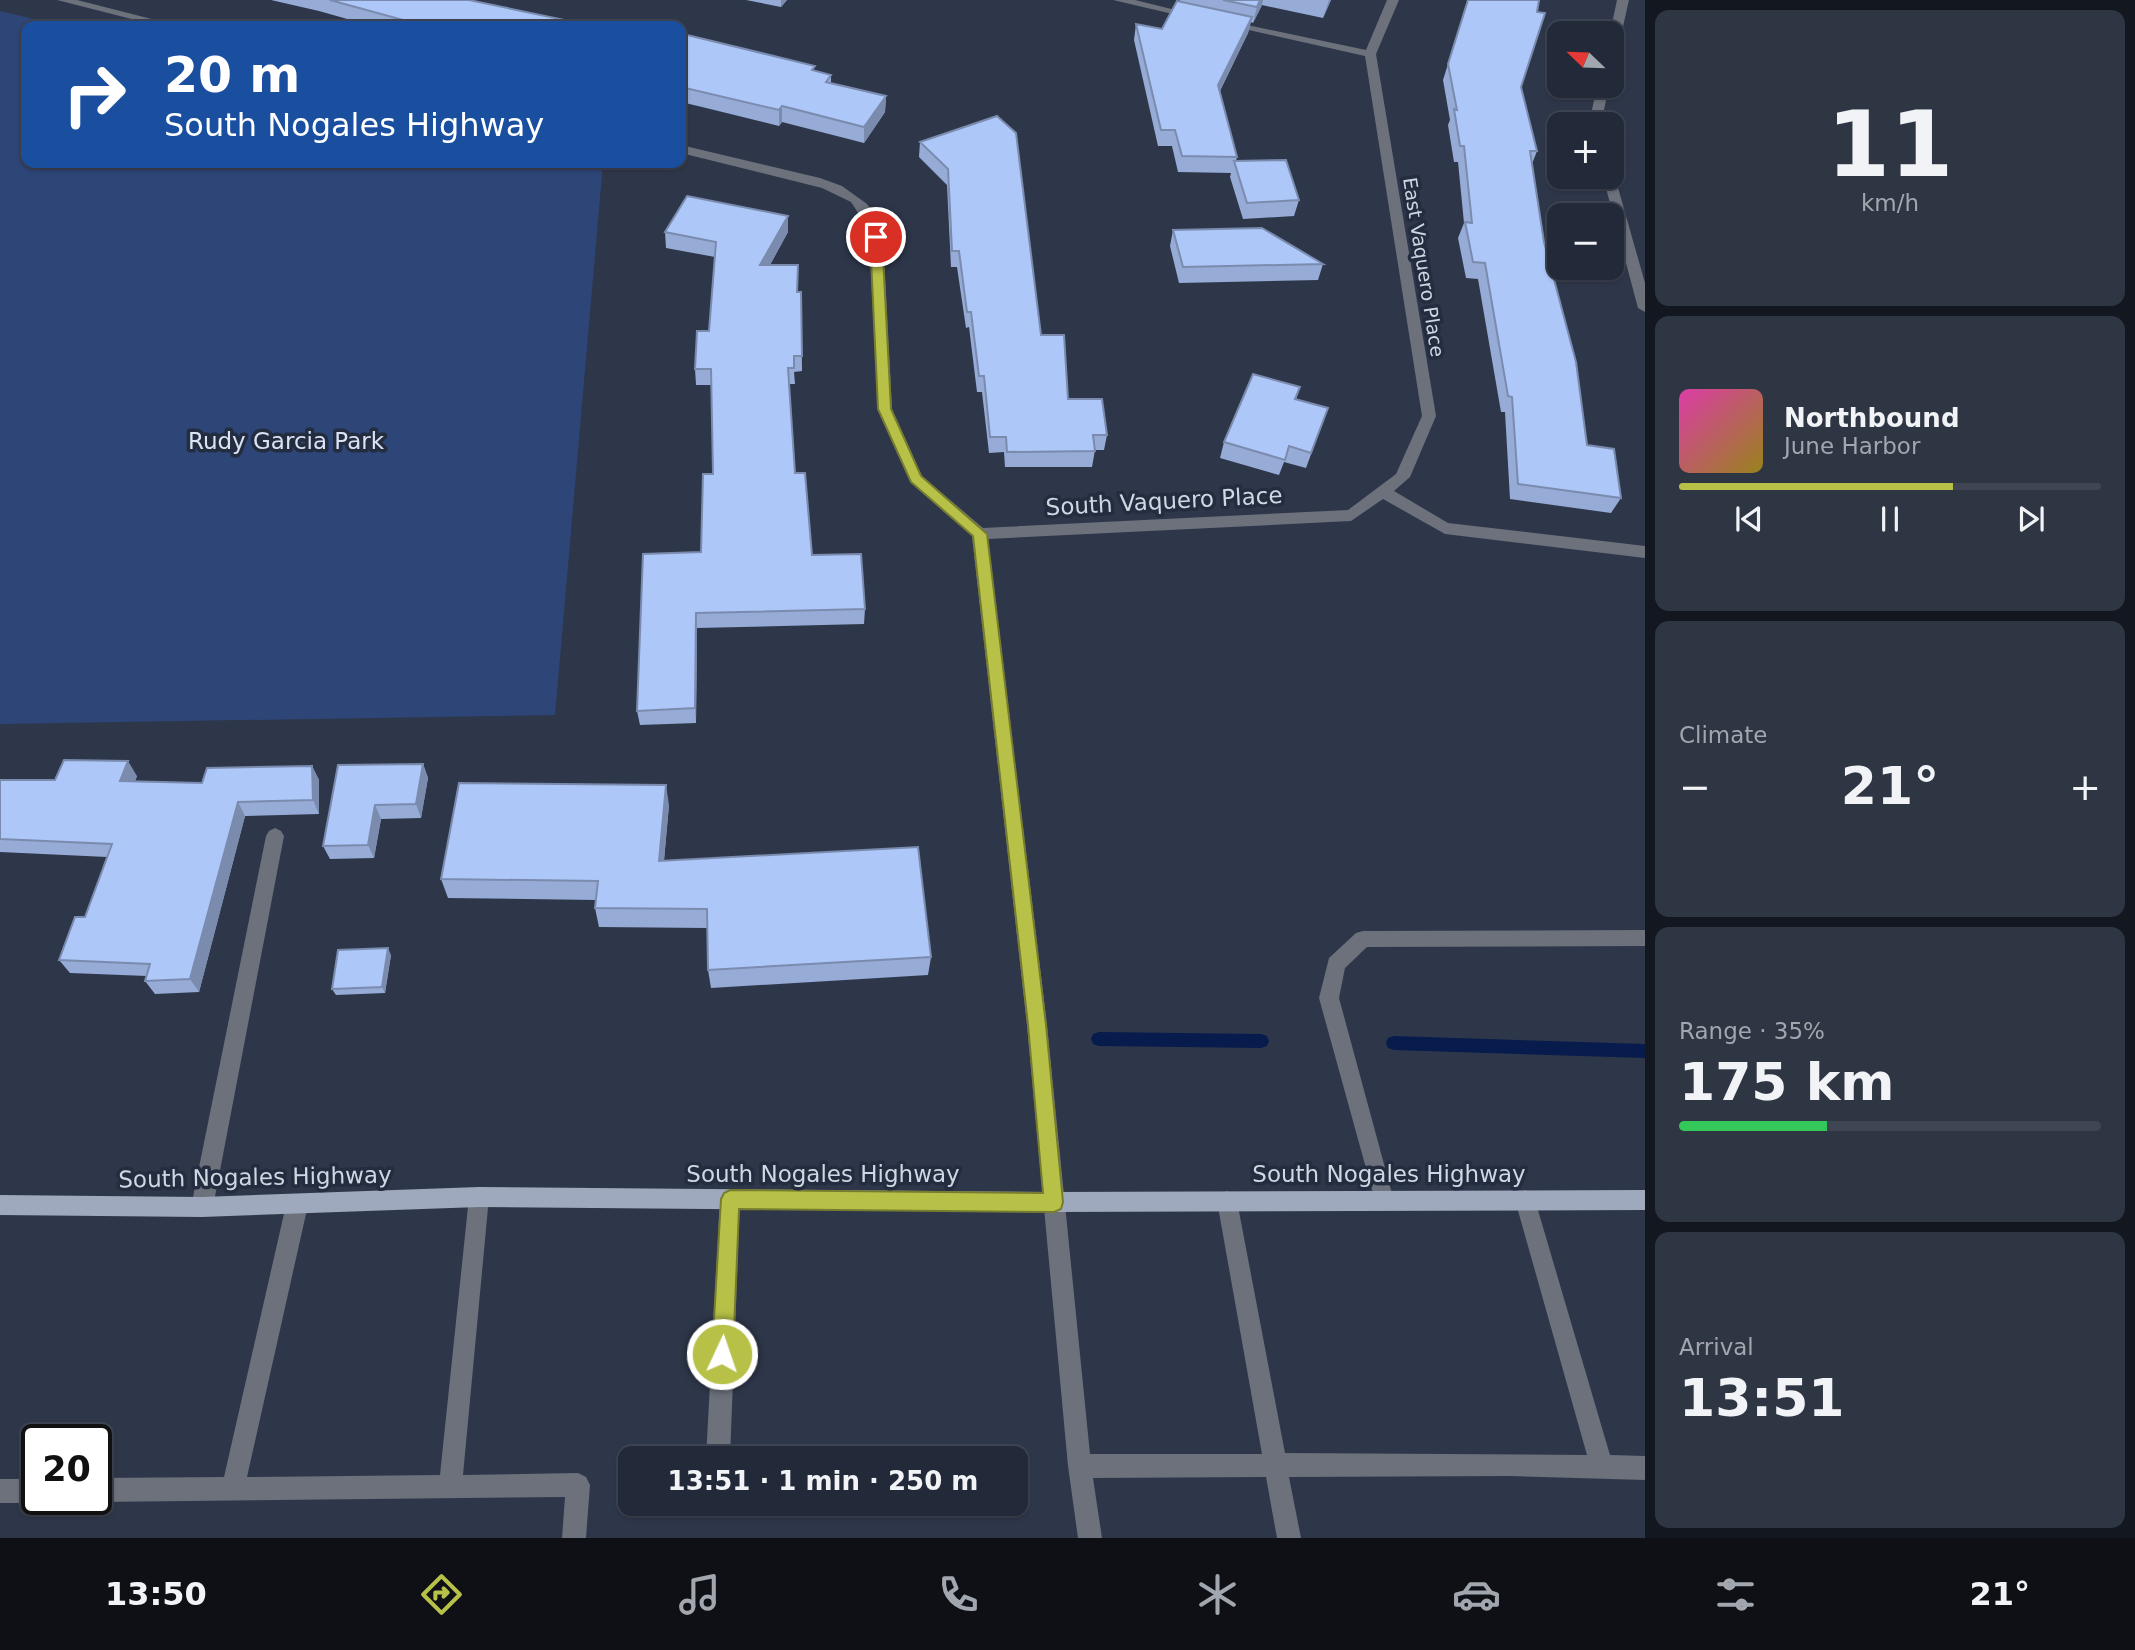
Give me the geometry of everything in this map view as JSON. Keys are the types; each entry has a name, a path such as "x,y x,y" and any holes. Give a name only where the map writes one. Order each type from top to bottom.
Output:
{"main road":[{"name":"South Nogales Highway","path":"0,1205 202,1207 479,1197 1054,1202 1645,1200"}],"street":[{"path":"63,0 152,21"},
{"path":"1119,0 1370,54 1393,0"},
{"path":"1618,21 1623,0"},
{"name":"East Vaquero Place","path":"1351,515 1402,477 1429,416 1370,54"},
{"path":"686,150 815,181 857,200 873,221 876,237 885,409 916,479 980,534 1037,1025 1080,1466 1090,1538"},
{"path":"1612,189 1645,308"},
{"path":"1383,492 1445,528 1645,552"},
{"name":"South Vaquero Place","path":"980,534 1351,515"},
{"path":"202,1207 275,836"},
{"path":"1384,1201 1329,998 1336,964 1363,939 1645,938"},
{"path":"450,1486 479,1197"},
{"path":"719,1446 730,1199"},
{"path":"1525,1200 1602,1466"},
{"path":"1227,1201 1289,1538"},
{"path":"233,1489 298,1205"},
{"path":"1080,1466 1275,1463 1645,1468"},
{"path":"112,1490 578,1485 574,1538"},
{"path":"0,1491 21,1491"}],"green space":[{"name":"Rudy Garcia Park","path":"0,11 42,21 21,21 21,168 603,168 555,715 0,724"}],"building":[{"path":"330,0 469,0 569,21 407,21"},
{"path":"1223,0 1260,0 1257,7"},
{"path":"1468,0 1539,0 1537,12 1545,13 1521,87 1537,151 1530,151 1547,253 1547,280 1554,280 1576,362 1587,445 1614,449 1621,498 1518,484 1512,397 1508,396 1485,263 1473,262 1465,222 1472,223 1464,146 1460,146 1454,109 1457,110 1448,64"},
{"path":"1177,1 1252,17 1218,85 1237,157 1182,156 1175,130 1161,130 1136,24 1162,29"},
{"path":"686,35 815,66 812,70 831,75 826,82 886,96 864,127 782,106 779,110 686,88"},
{"path":"997,116 1016,133 1041,335 1064,335 1068,399 1102,399 1107,435 1093,435 1095,451 1007,452 1006,437 990,437 984,376 979,376 971,312 967,312 959,251 952,251 948,169 920,142"},
{"path":"1286,160 1299,200 1247,203 1234,161"},
{"path":"687,196 788,216 760,265 798,265 797,292 801,292 802,356 794,356 794,368 788,368 795,473 805,473 812,555 861,554 865,609 696,613 695,708 637,711 643,554 701,552 703,474 713,474 711,369 695,369 697,331 709,331 716,242 665,232"},
{"path":"1262,228 1323,264 1183,267 1173,230"},
{"path":"1253,374 1300,387 1295,399 1328,408 1311,453 1289,446 1285,460 1224,442"},
{"path":"64,760 128,761 120,781 202,783 207,768 312,766 313,800 238,802 190,979 145,981 150,964 59,960 75,917 85,917 112,844 0,839 0,780 55,780"},
{"path":"423,764 416,804 375,805 368,845 323,846 338,765"},
{"path":"459,783 666,785 659,861 918,847 931,957 708,970 707,909 595,908 598,881 441,879"},
{"path":"388,948 382,987 332,989 338,950"}],"waterway":[{"path":"1099,1039 1261,1041"},
{"path":"1394,1043 1645,1051"}],"route":[{"path":"722,1354 730,1199 1054,1202 1037,1025 980,534 916,479 885,409 876,237"}]}
